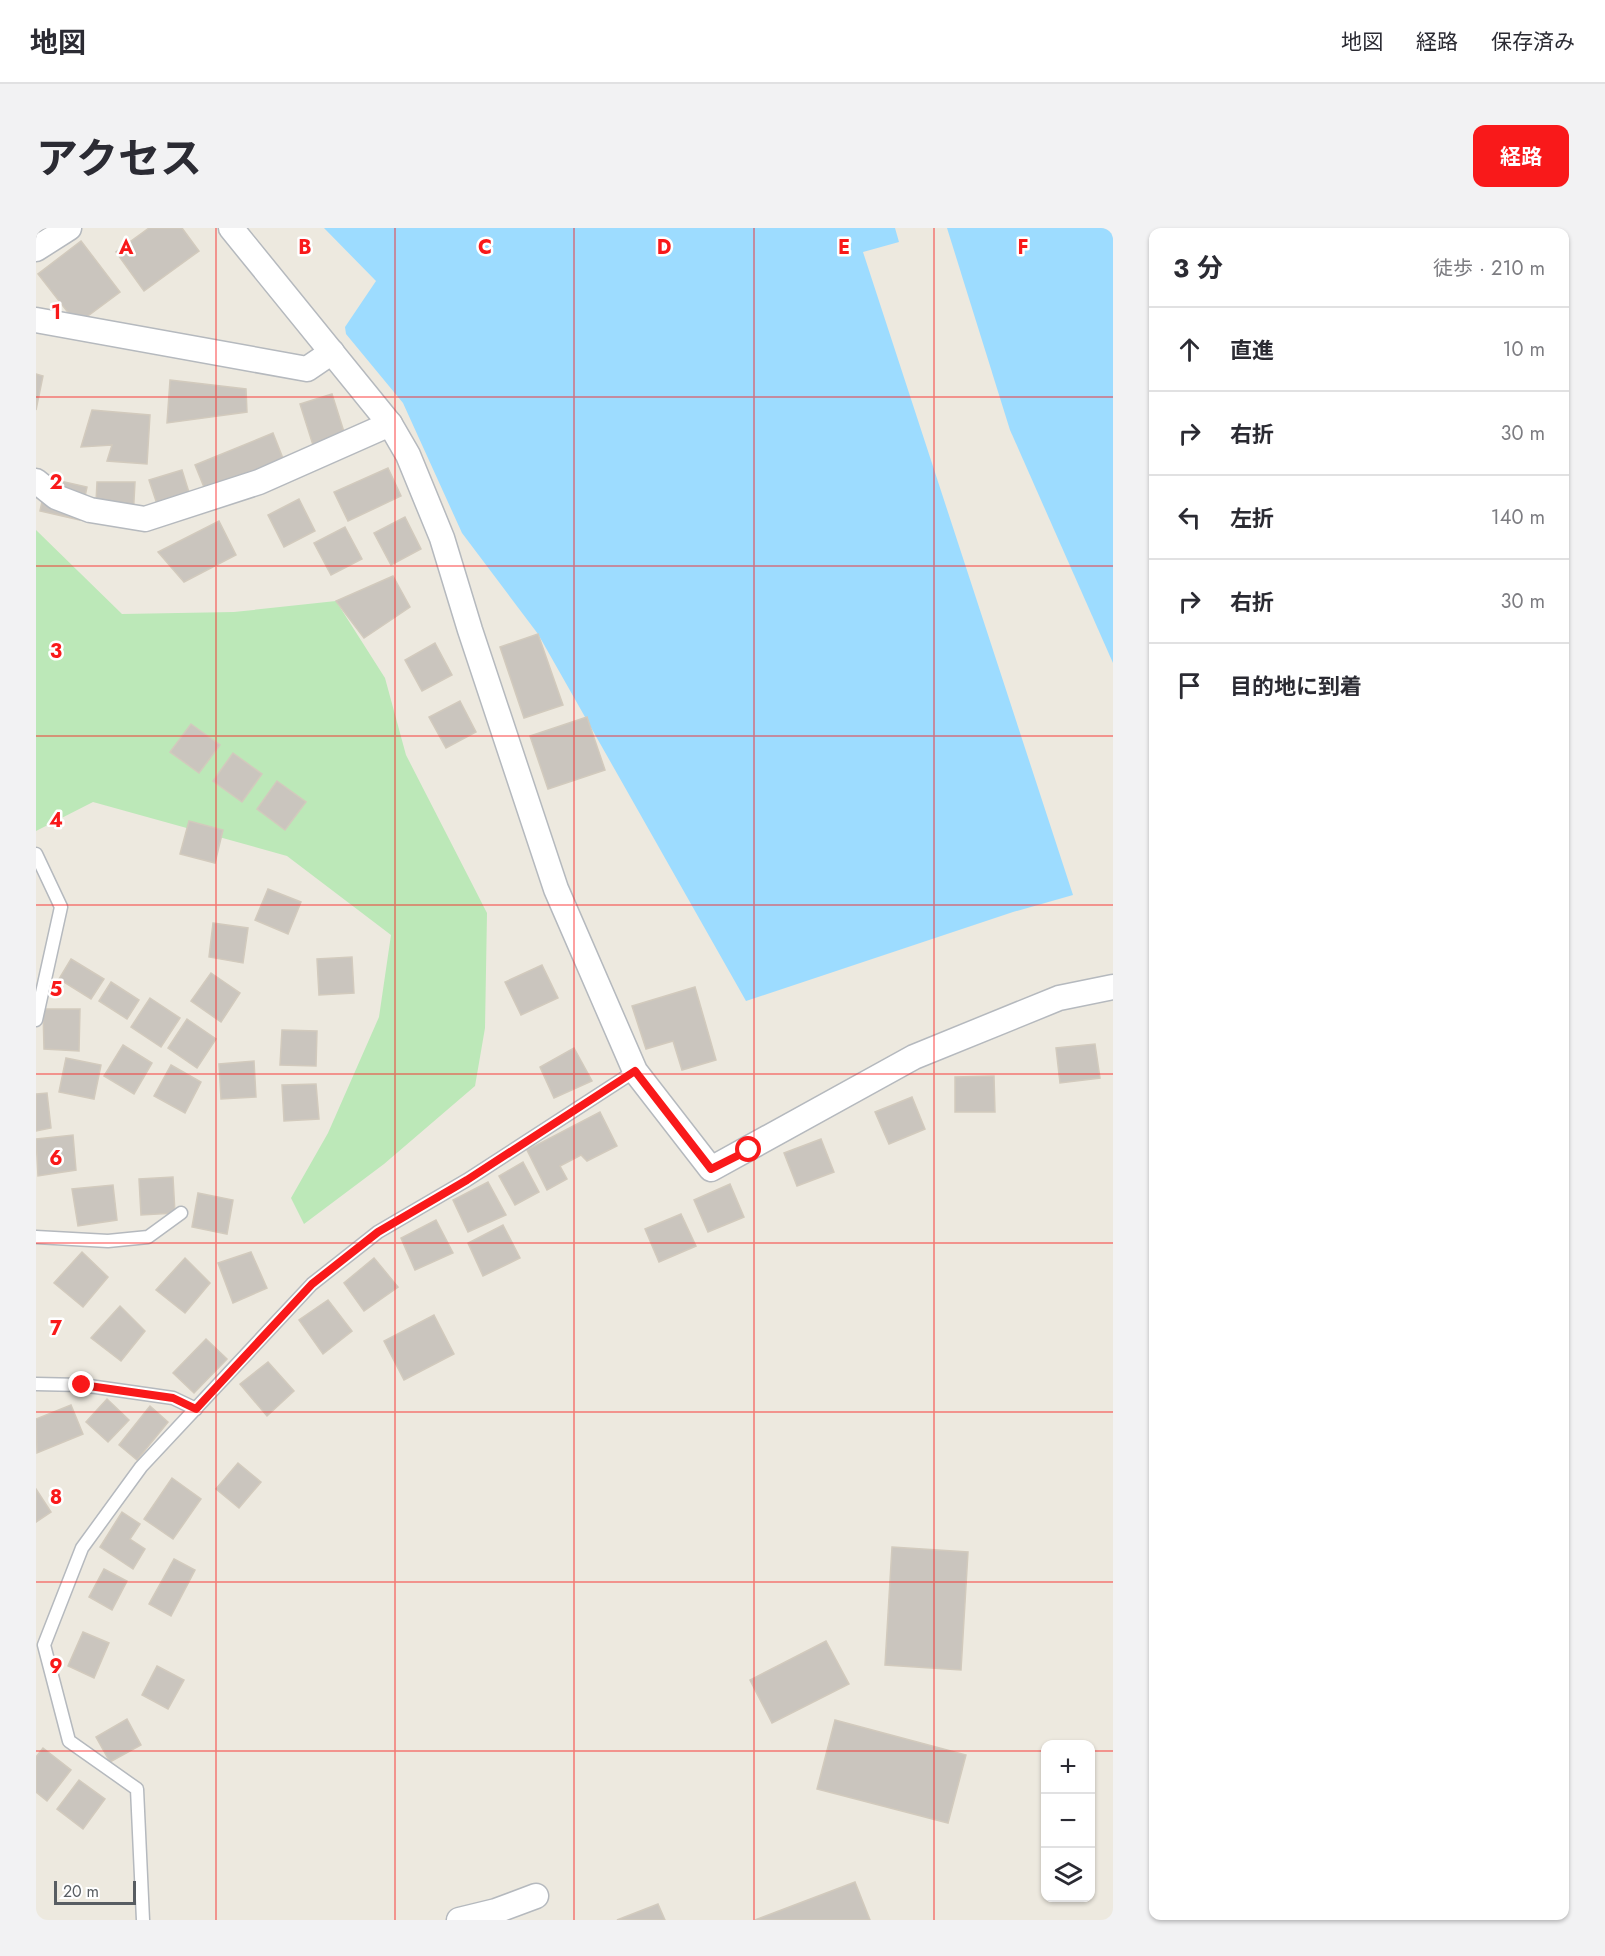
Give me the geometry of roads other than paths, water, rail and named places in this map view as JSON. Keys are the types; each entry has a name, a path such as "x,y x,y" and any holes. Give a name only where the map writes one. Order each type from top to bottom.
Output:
{"street":[{"path":"36,249 69,228"},
{"path":"231,228 390,424 408,455 442,538 556,889 635,1071 711,1169 914,1057 1059,998 1113,987"},
{"path":"36,320 307,369 332,352"},
{"path":"36,481 56,497 90,510 145,519 259,482 390,424"},
{"path":"459,1920 496,1911 536,1896"}],"lane":[{"path":"36,854 61,907 36,1020"},
{"path":"143,1920 137,1789 69,1741 44,1645 82,1548 141,1467 312,1284 378,1232 467,1180 635,1071"},
{"path":"36,1237 108,1241 148,1237 181,1214"},
{"path":"36,1384 82,1385 173,1398 196,1409"}],"water":[{"path":"324,228 895,228 899,242 863,252 1073,895 1013,912 746,1001 538,634 462,533 403,403 346,334 345,327 376,281"},
{"path":"947,228 1113,228 1113,663 1010,430"}]}
